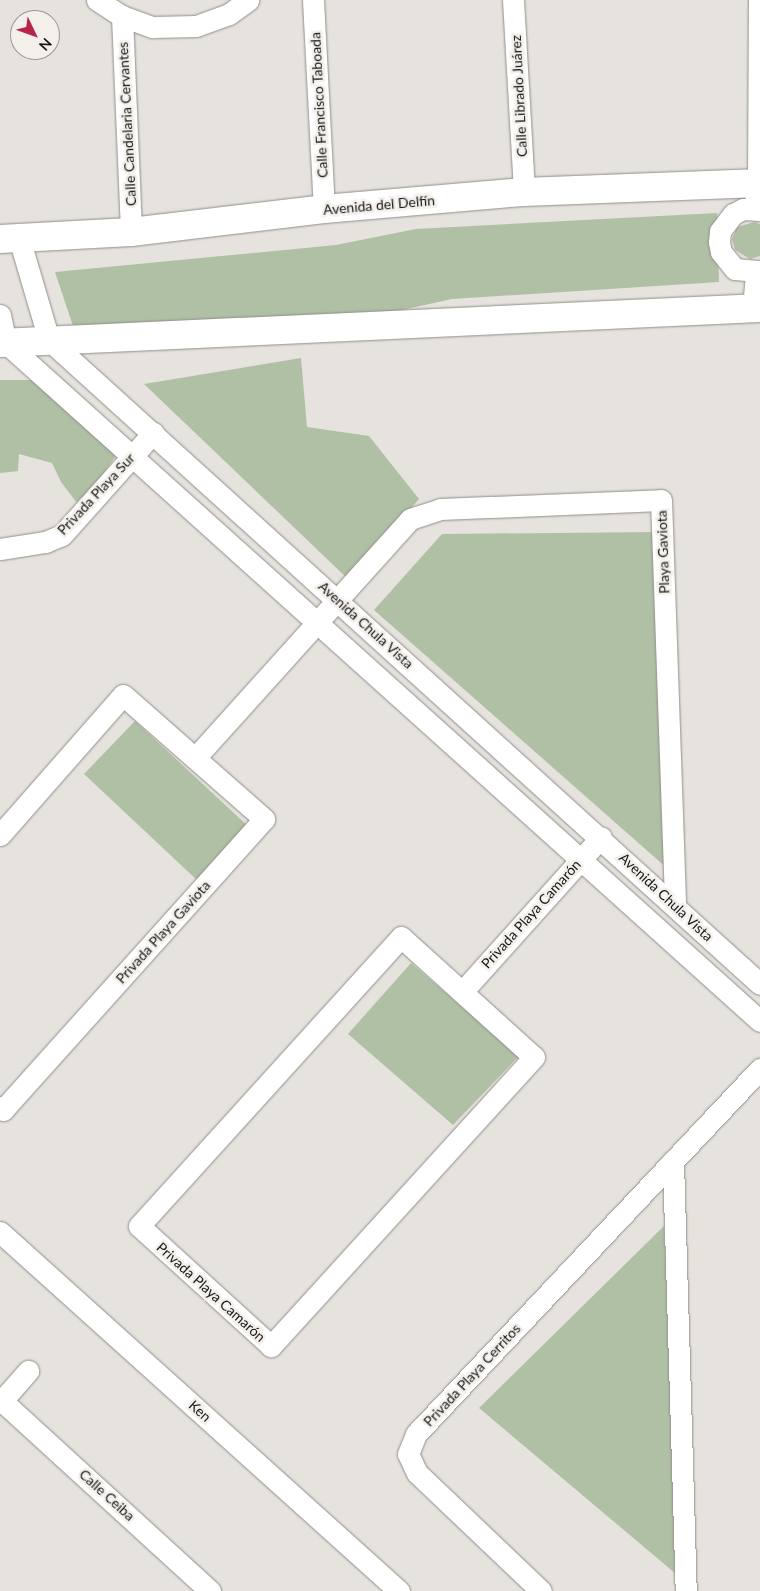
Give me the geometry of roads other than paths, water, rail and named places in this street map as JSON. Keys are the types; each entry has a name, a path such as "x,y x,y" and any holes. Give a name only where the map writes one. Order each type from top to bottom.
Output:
{"street":[{"path":"97,0 122,16 153,27 196,26 229,14 248,0"},
{"name":"Calle Francisco Taboada","path":"314,0 324,209"},
{"name":"Calle Librado Juárez","path":"513,0 524,192"},
{"path":"0,315 3,343 756,308 758,271 735,269 721,252 719,242 720,231 733,214 758,196 758,0"},
{"name":"Calle Candelaria Cervantes","path":"122,16 132,232"},
{"name":"Avenida del Delfín","path":"10,238 132,232 324,209 524,192 758,196"},
{"path":"10,238 49,340"},
{"name":"Avenida Chula Vista","path":"49,340 675,904 760,984"},
{"name":"Avenida Chula Vista","path":"3,343 318,621 579,860 760,1021"},
{"name":"Privada Playa Sur","path":"1,549 45,542 62,535 153,433"},
{"name":"Playa Gaviota","path":"318,621 410,519 425,511 661,500 675,904"},
{"path":"195,758 318,621"},
{"name":"Privada Playa Gaviota","path":"0,835 123,695 264,819 3,1110 0,1108"},
{"name":"Privada Playa Camarón","path":"462,992 601,837"},
{"name":"Privada Playa Camarón","path":"401,937 462,992 534,1057 271,1346 139,1226 401,937"},
{"name":"Privada Playa Cerritos","path":"541,1591 417,1473 408,1454 416,1434 760,1070"},
{"path":"673,1161 686,1591"},
{"name":"Ken","path":"0,1232 399,1591"},
{"name":"Calle Ceiba","path":"28,1371 1,1402 210,1591"}]}
